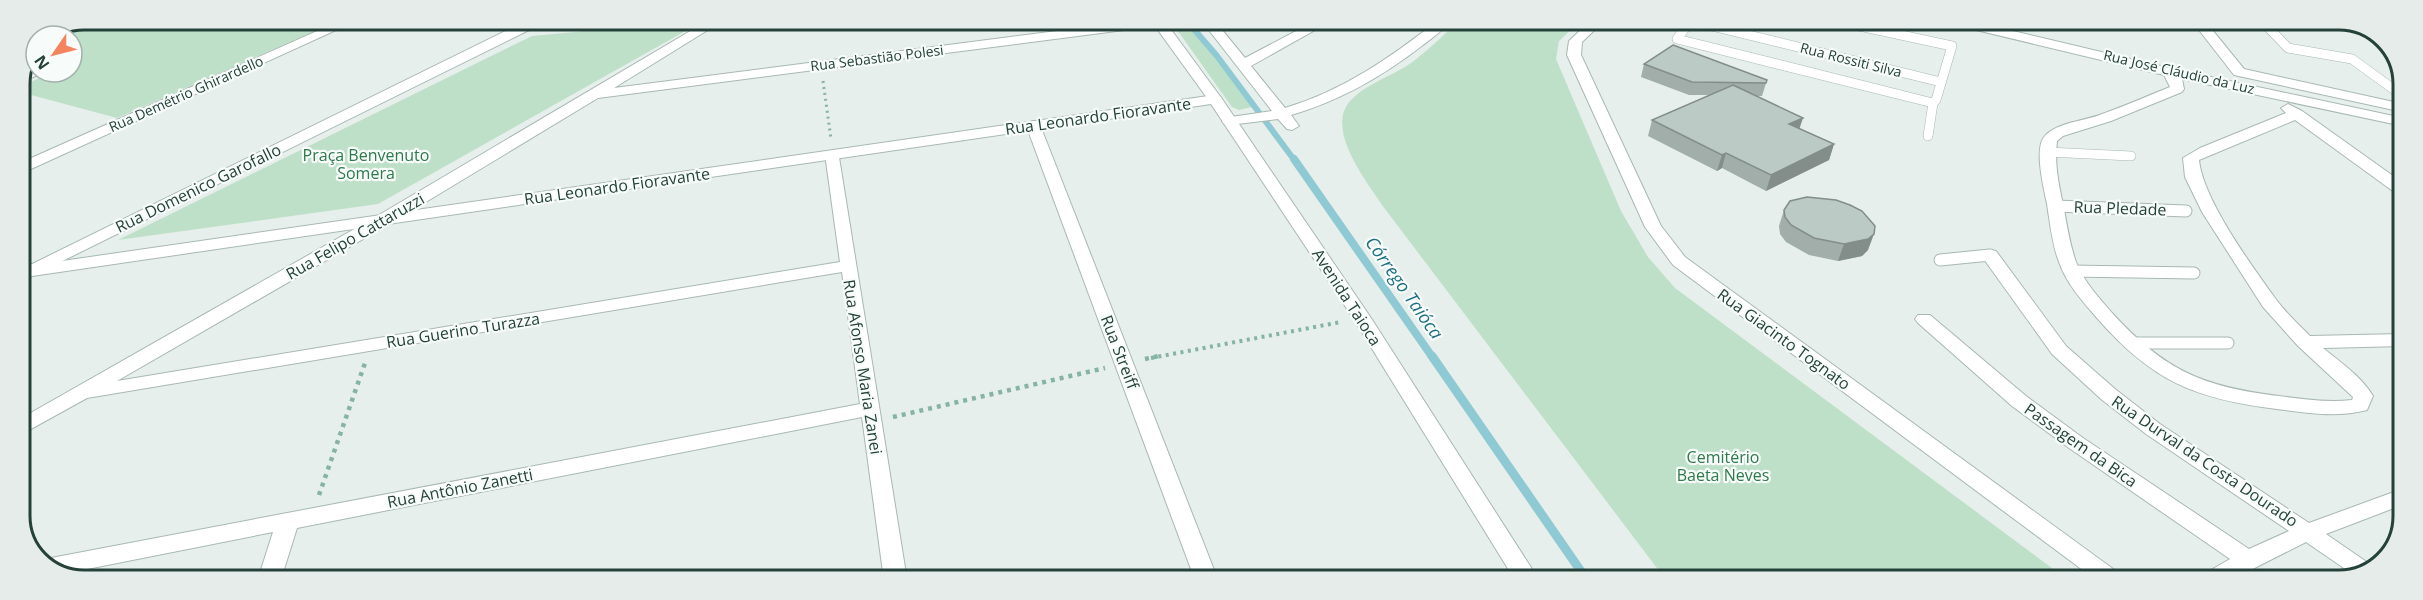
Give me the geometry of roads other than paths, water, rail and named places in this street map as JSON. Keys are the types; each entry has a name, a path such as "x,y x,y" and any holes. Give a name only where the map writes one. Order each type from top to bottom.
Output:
{"street":[{"name":"Rua Demétrio Ghirardello","path":"30,165 330,30"},
{"name":"Rua Domenico Garofallo","path":"30,268 517,30"},
{"name":"Rua Felipo Cattaruzzi","path":"30,422 385,219 702,30"},
{"name":"Rua Sebastião Polesi","path":"595,95 1090,30"},
{"name":"Avenida Taioca","path":"1164,30 1215,99 1362,318 1521,570"},
{"path":"1215,30 1243,65 1275,115 1292,126"},
{"path":"1243,65 1308,30"},
{"path":"1229,121 1275,115 1314,102 1379,71 1401,57 1434,30"},
{"name":"Rua Giacinto Tognato","path":"1588,30 1576,41 1574,55 1653,227 1679,261 2098,570"},
{"name":"Rua José Cláudio da Luz","path":"2009,30 2169,72 2393,120"},
{"path":"2205,30 2239,72 2393,106"},
{"path":"2169,72 2176,81 2177,89 2106,118 2058,134 2050,140 2047,152 2055,206 2064,254 2071,271 2088,296 2132,342 2166,371 2232,396 2332,408 2360,405 2363,396 2354,385 2305,342 2269,303 2210,212 2193,177 2191,159 2205,151 2297,114"},
{"path":"2264,92 2393,184"},
{"name":"Rua Leonardo Fioravante","path":"30,270 1215,99"},
{"name":"Rua Streiff","path":"1033,125 1203,570"},
{"name":"Rua Afonso Maria Zanei","path":"833,154 894,570"},
{"name":"Rua Durval da Costa Dourado","path":"1990,255 2059,350 2099,387 2153,429 2359,566"},
{"name":"Rua Guerino Turazza","path":"78,394 848,266"},
{"name":"Passagem da Bica","path":"1924,319 2019,401 2248,560"},
{"path":"2305,342 2393,340"},
{"name":"Rua Antônio Zanetti","path":"61,565 870,409"},
{"path":"2230,570 2310,532 2393,500"},
{"path":"273,570 288,521"}],"lane":[{"path":"1683,30 1677,37 1681,41 1933,103"},
{"name":"Rua Rossiti Silva","path":"1728,30 1941,82"},
{"path":"1899,30 1952,46 1936,100 1933,103 1928,136"},
{"path":"2271,30 2288,48 2352,59 2393,89"},
{"path":"2047,152 2131,156"},
{"name":"Rua Pledade","path":"2055,206 2186,211"},
{"path":"1940,260 1990,255"},
{"path":"2071,271 2194,273"},
{"path":"2132,342 2228,344"}],"waterway":[{"name":"Córrego Taióca","path":"1195,30 1217,56 1295,161"},
{"name":"Córrego Taióca","path":"1294,159 1433,358"},
{"name":"Córrego Taióca","path":"1432,356 1580,570"}],"park label":[{"name":"Praça Benvenuto Somera","path":"366,164"},
{"name":"Cemitério Baeta Neves","path":"1723,466"}]}
